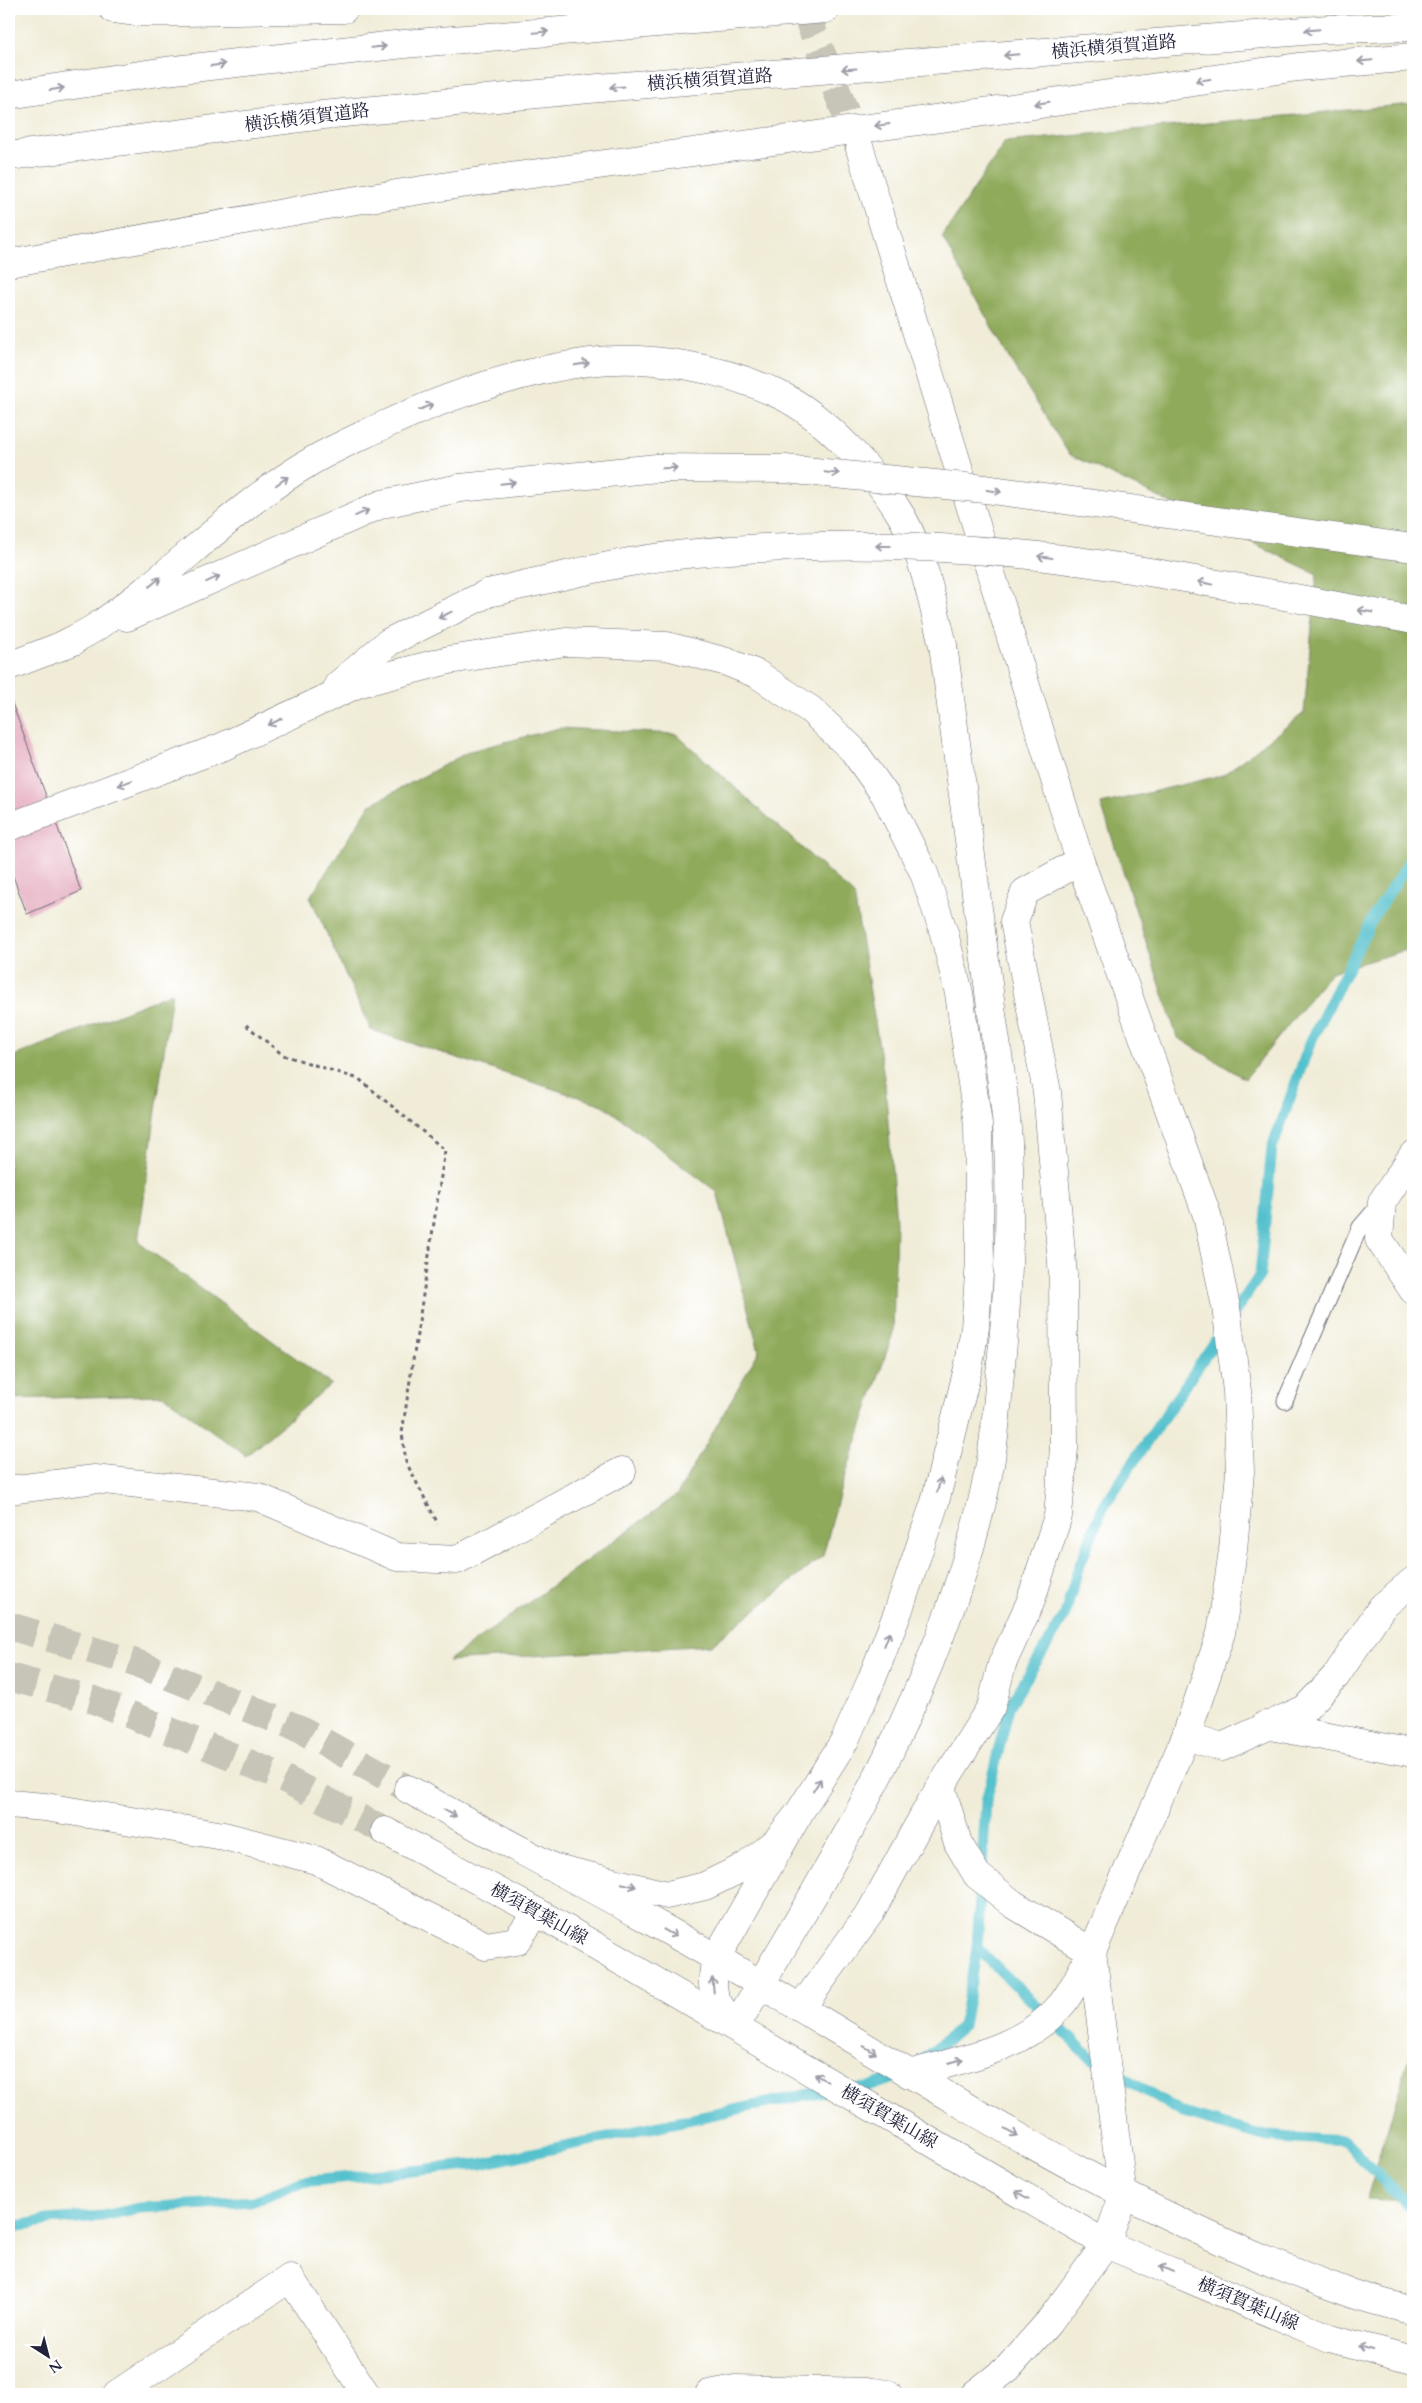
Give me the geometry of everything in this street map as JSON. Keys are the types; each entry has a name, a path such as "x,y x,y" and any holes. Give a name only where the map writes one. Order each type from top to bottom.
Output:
{"main road":[{"path":"113,9 135,12 344,9"},
{"path":"9,95 166,71 404,44 826,9"},
{"name":"横浜横須賀道路","path":"9,156 323,115 590,89 1328,29 1413,27"},
{"path":"9,263 338,203 474,182 1298,67 1413,57"},
{"path":"860,150 1080,861 1155,1064 1207,1215 1226,1307 1237,1391 1240,1472 1233,1550 1221,1633 1186,1736 1092,1952 1062,2005 1030,2032 1000,2048 910,2074"},
{"path":"9,826 222,747 319,700 357,684 449,660 566,642 634,643 667,646 699,654 757,674 811,710 853,750 885,795 924,873 944,933 958,993 978,1125 980,1261 975,1328 969,1364 935,1502 898,1612 871,1681 845,1740 799,1813 716,1958 711,1981 716,2003 735,2027 830,1866 884,1763 930,1663 954,1598 989,1474 999,1388 1010,1243 1008,1140 943,645 927,578 916,547 902,517 881,486 837,435 781,395 727,376 675,363 624,360 589,362 522,375 447,397 309,462 237,512 136,598 94,628 57,648"},
{"path":"9,666 57,648 382,504 460,488 657,468 785,469 985,489 1413,548"},
{"path":"319,700 389,642 488,594 635,561 686,554 788,547 894,546 1038,556 1162,575 1413,620"},
{"path":"800,2008 870,1913 941,1787 991,1707 1002,1664 1030,1603 1058,1516 1064,1448 1063,1275 1047,1092 1014,921 1025,892 1080,861"},
{"path":"1413,1155 1382,1202 1379,1239 1413,1290"},
{"path":"9,1490 95,1479 258,1497 397,1557 457,1560 622,1471"},
{"path":"1186,1736 1222,1747 1305,1709 1336,1676 1382,1607 1413,1582"},
{"path":"1265,1726 1413,1753"},
{"path":"941,1787 958,1843 977,1875 1013,1904 1092,1952"},
{"path":"408,1789 716,1958 910,2074 1123,2196 1286,2268 1344,2291 1413,2311"},
{"path":"9,1804 45,1807 224,1836 316,1860 486,1946 516,1941 537,1912"},
{"path":"548,1866 667,1894 705,1886 746,1866 775,1843 799,1813"},
{"name":"横須賀葉山線","path":"385,1831 537,1912 1106,2244 1330,2338 1413,2360"},
{"path":"975,2394 1008,2368 1049,2322 1106,2244 1123,2196 1092,1952"},
{"path":"117,2394 290,2278 366,2394"},
{"path":"709,2394 735,2389 888,2394"}],"lane":[{"path":"1286,1401 1360,1227 1382,1202"}],"path":[{"path":"246,1025 283,1055 359,1079 445,1150 402,1433 406,1462 457,1560"}],"green space":[{"path":"1413,104 1413,948 1331,972 1245,1079 1177,1037 1101,804 1223,775 1304,713 1317,574 1069,454 1010,360 942,237 1005,142"},
{"path":"559,728 676,734 854,895 885,1083 896,1222 893,1333 840,1491 823,1556 711,1645 448,1661 677,1495 759,1351 717,1192 603,1105 371,1030 310,897 370,805 470,751"},
{"path":"172,993 138,1242 331,1384 246,1456 163,1395 9,1399 9,1058"},
{"path":"1413,2043 1413,2201 1367,2199"}],"building":[{"path":"9,695 81,891 27,914 9,865"}],"waterway":[{"path":"920,2063 963,2026 977,1948 986,1802 1009,1707 1065,1615 1077,1572 1103,1507 1260,1275 1272,1148 1310,1043 1375,914 1413,856"},
{"path":"977,1948 1091,2058 1183,2113 1264,2136 1344,2141 1413,2209"},
{"path":"849,2088 868,2087 905,2074"},
{"path":"9,2228 48,2220 103,2216 139,2208 254,2201 301,2182 480,2164 833,2089"}],"tunnel":[{"path":"804,9 860,149"},
{"path":"9,1626 136,1663 300,1729 408,1789"},
{"path":"9,1677 94,1700 275,1774 385,1831"}]}
